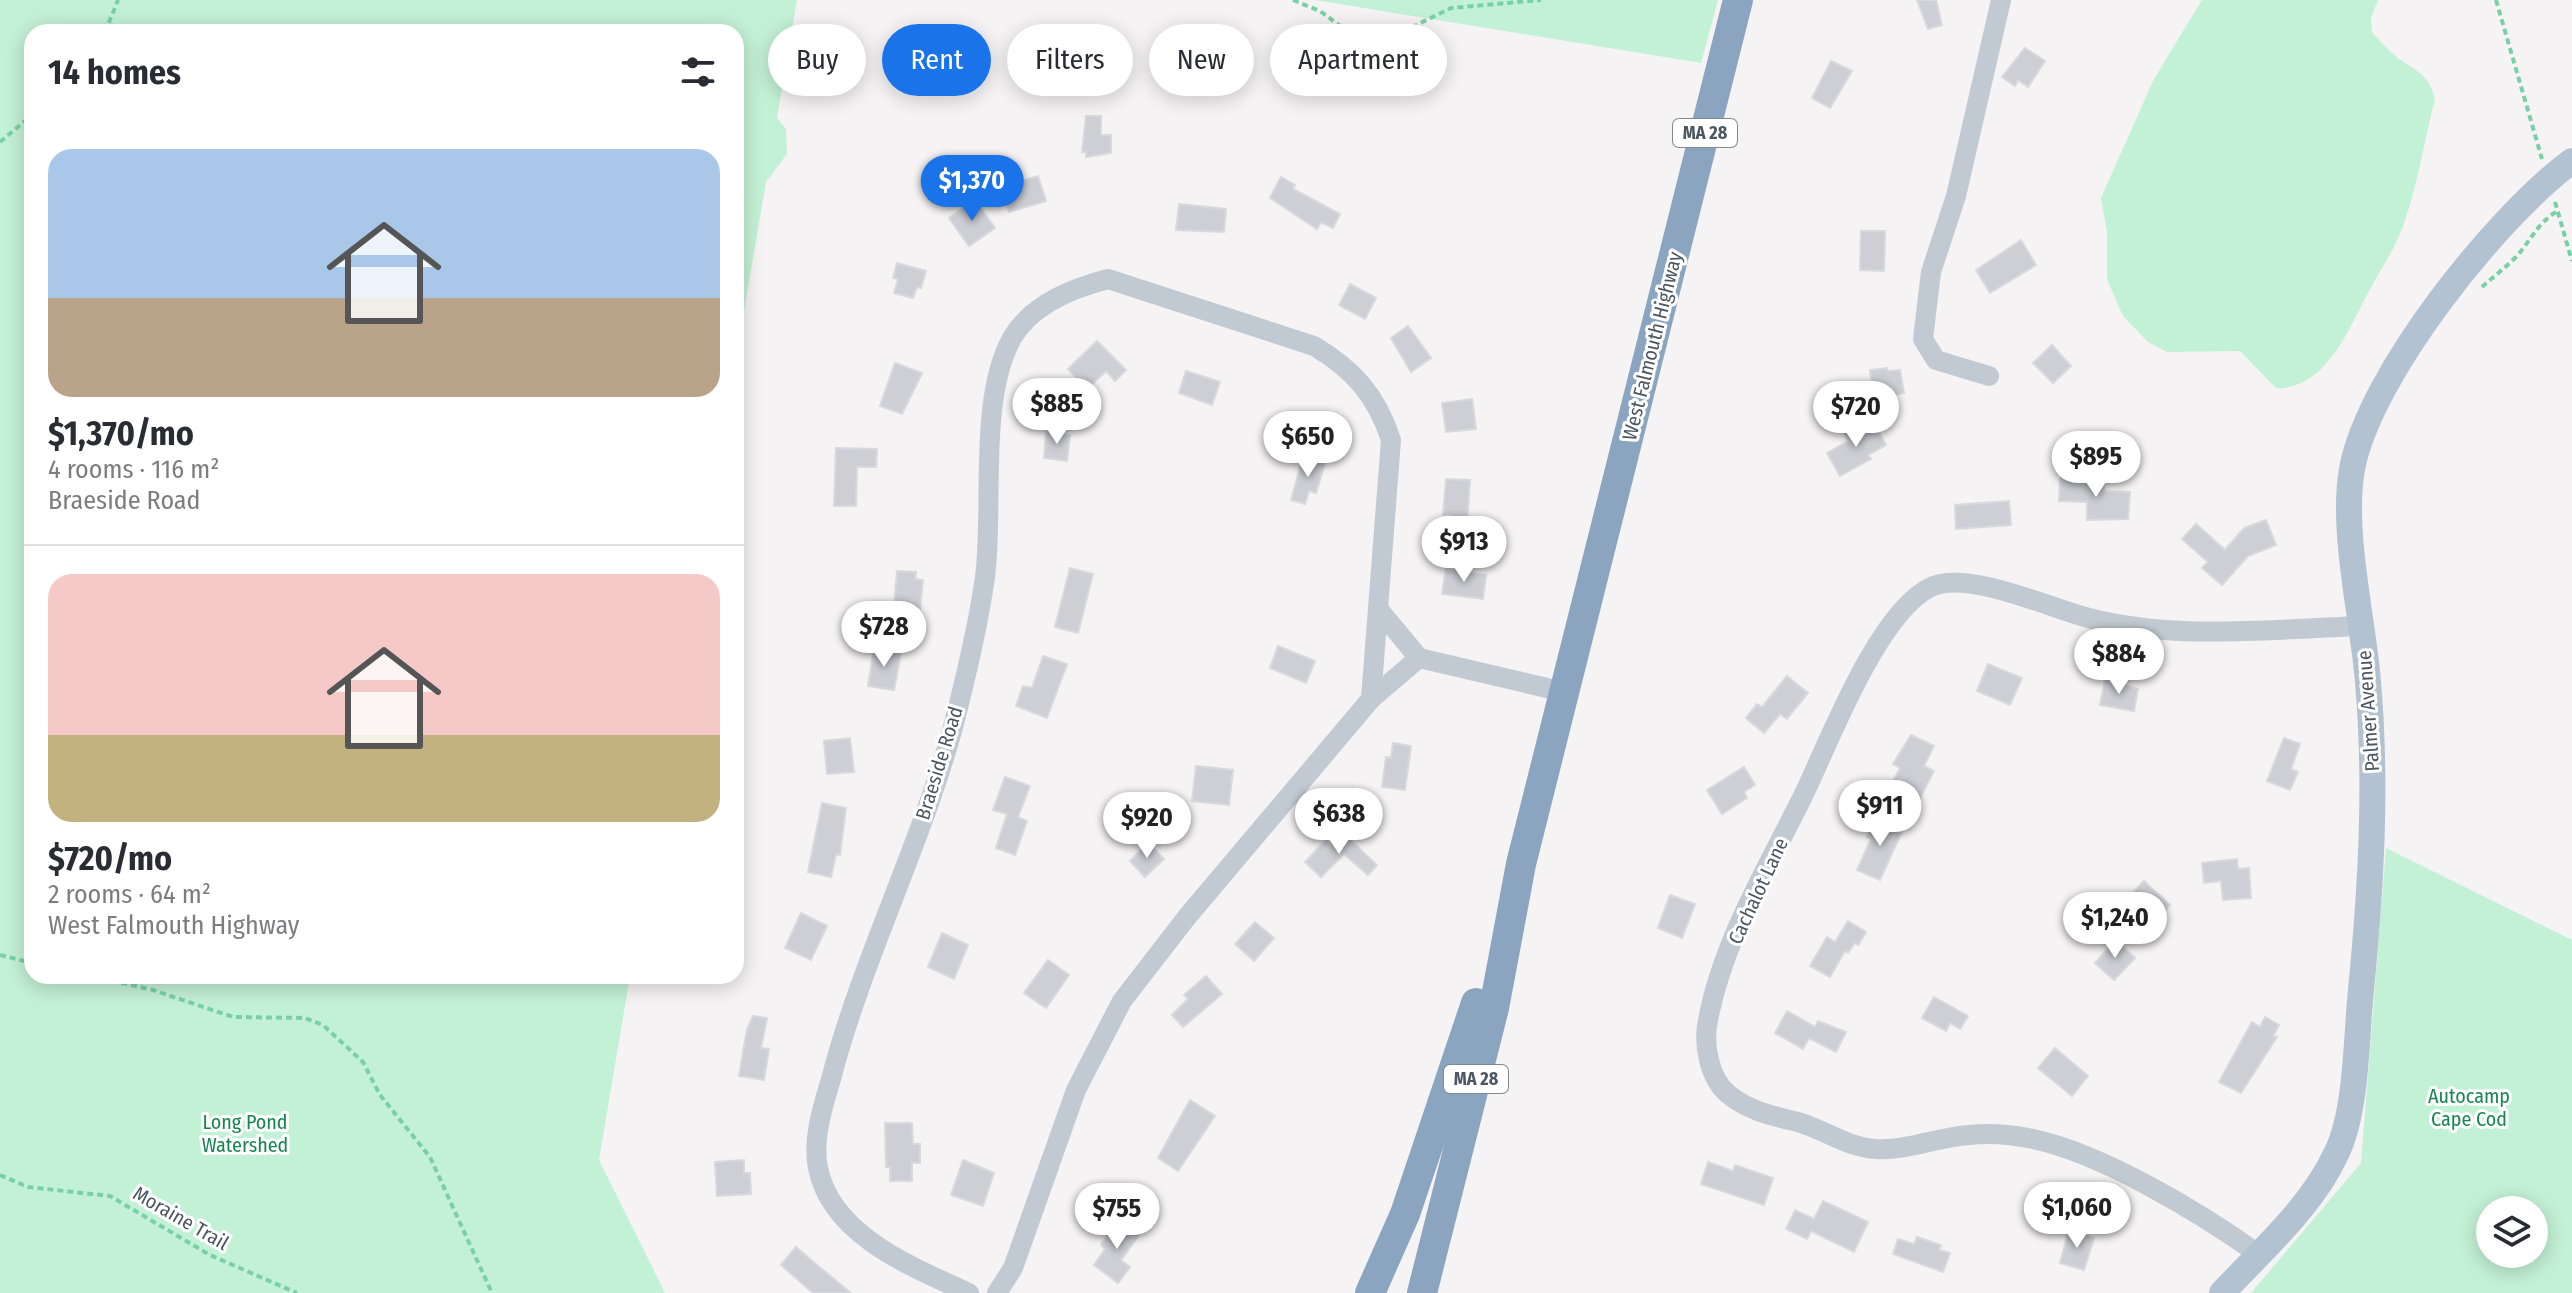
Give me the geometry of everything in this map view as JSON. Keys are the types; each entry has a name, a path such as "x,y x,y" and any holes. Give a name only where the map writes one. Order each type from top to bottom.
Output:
{"highway":[{"name":"West Falmouth Highway","path":"1564,692 1738,0"},
{"name":"MA 28","path":"1422,1293 1494,1008 1521,864 1564,692"},
{"name":"MA 28","path":"1370,1293 1424,1162 1521,864"}],"main road":[{"name":"Palmer Avenue","path":"2222,1293 2321,1180 2338,1150 2348,1106 2373,850 2374,792 2350,509 2352,471 2360,438 2379,397 2432,316 2511,213 2572,161"}],"street":[{"path":"1989,376 1936,360 1923,339 1931,272 1956,196 2001,0"},
{"name":"Braeside Road","path":"969,1293 912,1267 866,1237 834,1208 824,1193 816,1163 819,1121 844,1029 922,822 952,730 985,577 994,398 1013,336 1050,302 1078,288 1108,279 1314,346 1344,364 1382,413 1391,440 1371,699"},
{"name":"Cachalot Lane","path":"2258,1254 2194,1213 2108,1166 2031,1139 1969,1135 1900,1148 1873,1149 1754,1111 1726,1093 1717,1081 1707,1052 1707,1023 1735,934 1858,678 1899,614 1931,587 1966,585 1999,591 2089,618 2179,630 2362,626"},
{"path":"1379,610 1419,658 1564,692"},
{"path":"997,1293 1004,1288 1013,1268 1076,1090 1122,1001 1187,917 1371,699 1419,658"}],"path":[{"path":"108,24 118,0"},
{"path":"1293,0 1320,11 1347,31 1394,36 1451,8 1541,0"},
{"path":"2496,0 2544,166"},
{"path":"0,142 24,122"},
{"path":"2553,196 2572,261"},
{"path":"2474,293 2514,259 2533,237 2537,224 2557,211"},
{"path":"0,955 24,961"},
{"path":"127,984 233,1017 305,1018 323,1025 363,1062 380,1095 430,1157 492,1293"},
{"name":"Moraine Trail","path":"0,1175 28,1187 110,1196 210,1255 297,1293"}],"green space":[{"name":"Long Pond Watershed","path":"0,0 797,0 793,24 768,24 768,96 781,96 777,118 786,129 787,154 766,182 744,311 744,24 24,24 24,984 629,984 599,1160 665,1293 0,1293"},
{"path":"1315,0 1718,0 1701,63"},
{"path":"2202,0 2378,0 2371,17 2372,33 2394,55 2423,76 2435,99 2413,195 2396,243 2334,354 2309,379 2294,386 2276,388 2240,351 2167,352 2148,342 2123,316 2107,279 2107,232 2101,198 2154,79"},
{"name":"Autocamp Cape Cod","path":"2386,848 2572,940 2572,1293 2251,1293 2361,1163"}],"building":[{"path":"1917,0 1936,0 1942,25 1928,29"},
{"path":"2025,48 2045,61 2028,87 2018,80 2015,86 2002,77"},
{"path":"1831,61 1852,71 1830,108 1812,98"},
{"path":"1086,116 1101,116 1101,135 1111,135 1111,153 1086,157 1086,152 1082,152"},
{"path":"1038,176 1046,201 1009,212 1001,188"},
{"path":"1281,177 1295,185 1293,189 1340,214 1333,228 1321,222 1317,229 1270,198"},
{"path":"975,200 995,228 969,246 949,218"},
{"path":"1179,204 1226,209 1224,232 1176,230"},
{"path":"1861,231 1885,231 1884,271 1860,270"},
{"path":"2021,240 2036,265 1990,293 1976,270"},
{"path":"897,263 926,271 921,288 917,287 913,298 894,293 898,279 893,278"},
{"path":"1350,284 1376,298 1365,319 1339,305"},
{"path":"1408,326 1431,358 1411,372 1391,338"},
{"path":"1097,341 1126,370 1115,381 1106,371 1087,389 1068,369"},
{"path":"2052,345 2071,366 2053,383 2033,363"},
{"path":"895,363 922,373 902,414 880,406"},
{"path":"1887,368 1887,371 1900,370 1904,393 1881,397 1879,390 1873,391 1870,370"},
{"path":"1186,371 1220,382 1212,405 1179,393"},
{"path":"1472,399 1476,429 1446,432 1442,403"},
{"path":"1856,424 1861,433 1875,425 1886,445 1868,455 1871,459 1840,476 1827,453 1848,441 1843,431"},
{"path":"1046,432 1070,435 1067,461 1044,458"},
{"path":"836,448 877,449 876,467 857,467 856,506 834,506"},
{"path":"1303,457 1325,463 1316,493 1309,491 1305,504 1291,500"},
{"path":"1446,479 1470,480 1467,525 1449,524 1450,515 1443,515"},
{"path":"2060,479 2104,482 2104,491 2130,492 2128,519 2087,520 2087,502 2059,501"},
{"path":"2009,501 2011,525 1956,529 1955,505"},
{"path":"2266,520 2276,545 2248,556 2222,585 2202,568 2208,562 2182,539 2196,524 2225,550 2244,528"},
{"path":"1070,568 1093,574 1078,633 1055,627"},
{"path":"1446,569 1486,575 1483,599 1442,594"},
{"path":"897,571 916,572 915,579 923,580 920,610 894,607"},
{"path":"1278,646 1315,661 1306,683 1270,668"},
{"path":"874,649 901,653 894,690 868,686"},
{"path":"1043,656 1067,664 1047,718 1016,706 1023,686 1032,688"},
{"path":"1988,664 2022,678 2010,705 1977,691"},
{"path":"1787,676 1808,693 1787,719 1780,714 1764,733 1746,718 1757,704 1762,707"},
{"path":"2105,679 2138,689 2134,711 2100,705"},
{"path":"1911,735 1934,746 1924,766 1934,771 1918,802 1890,787 1900,768 1893,764"},
{"path":"850,738 854,772 827,774 824,741"},
{"path":"2284,738 2300,744 2291,769 2298,772 2290,790 2267,781"},
{"path":"1393,743 1411,746 1405,790 1382,787 1386,757 1391,758"},
{"path":"1196,766 1233,770 1229,805 1192,801"},
{"path":"1744,767 1755,785 1744,792 1747,798 1722,814 1707,790"},
{"path":"1005,777 1030,786 1018,817 1027,821 1015,855 996,848 1007,814 993,810"},
{"path":"822,803 846,808 840,855 836,854 831,877 808,872"},
{"path":"1876,816 1903,829 1880,880 1857,870 1871,839 1867,837"},
{"path":"1342,832 1377,865 1368,875 1344,854 1321,877 1305,862 1326,840 1330,844"},
{"path":"1148,843 1164,859 1145,877 1130,861"},
{"path":"2237,859 2238,869 2249,868 2251,898 2223,900 2221,881 2204,883 2202,863"},
{"path":"2144,881 2170,905 2152,925 2125,901"},
{"path":"1670,895 1695,904 1682,938 1658,928"},
{"path":"801,913 827,926 811,960 785,948"},
{"path":"1848,921 1866,932 1858,945 1855,943 1848,953 1845,951 1830,977 1810,966 1827,937 1835,942"},
{"path":"1255,922 1274,938 1254,961 1235,944"},
{"path":"942,933 968,945 954,979 928,967"},
{"path":"2116,940 2135,958 2114,980 2095,963"},
{"path":"1048,960 1069,975 1046,1008 1024,993"},
{"path":"1206,976 1222,994 1183,1027 1172,1015 1188,999 1184,995"},
{"path":"1934,997 1968,1016 1960,1029 1950,1023 1946,1031 1922,1018"},
{"path":"1787,1011 1815,1027 1818,1021 1846,1032 1836,1052 1809,1038 1803,1049 1775,1033"},
{"path":"753,1016 767,1018 761,1048 769,1049 764,1080 739,1076 747,1029"},
{"path":"2265,1017 2279,1025 2273,1036 2277,1037 2241,1093 2219,1082 2252,1022 2260,1027"},
{"path":"2055,1048 2088,1076 2072,1096 2038,1068"},
{"path":"1190,1100 1215,1116 1178,1171 1158,1158"},
{"path":"885,1123 912,1123 913,1144 920,1144 920,1163 912,1163 912,1181 890,1181 890,1167 886,1167"},
{"path":"744,1160 744,1173 750,1173 751,1194 717,1196 715,1162"},
{"path":"963,1160 994,1173 983,1206 951,1195"},
{"path":"1708,1162 1733,1171 1735,1165 1773,1178 1764,1205 1701,1184"},
{"path":"1823,1201 1868,1222 1854,1252 1811,1231 1807,1239 1786,1229 1795,1210 1814,1219"},
{"path":"1119,1219 1140,1234 1121,1260 1130,1267 1118,1283 1094,1265 1105,1249 1101,1245"},
{"path":"2069,1230 2094,1238 2084,1270 2060,1263"},
{"path":"1917,1237 1941,1245 1939,1250 1950,1253 1943,1272 1893,1254 1898,1239 1914,1244"},
{"path":"796,1247 851,1293 813,1293 781,1265"}]}
